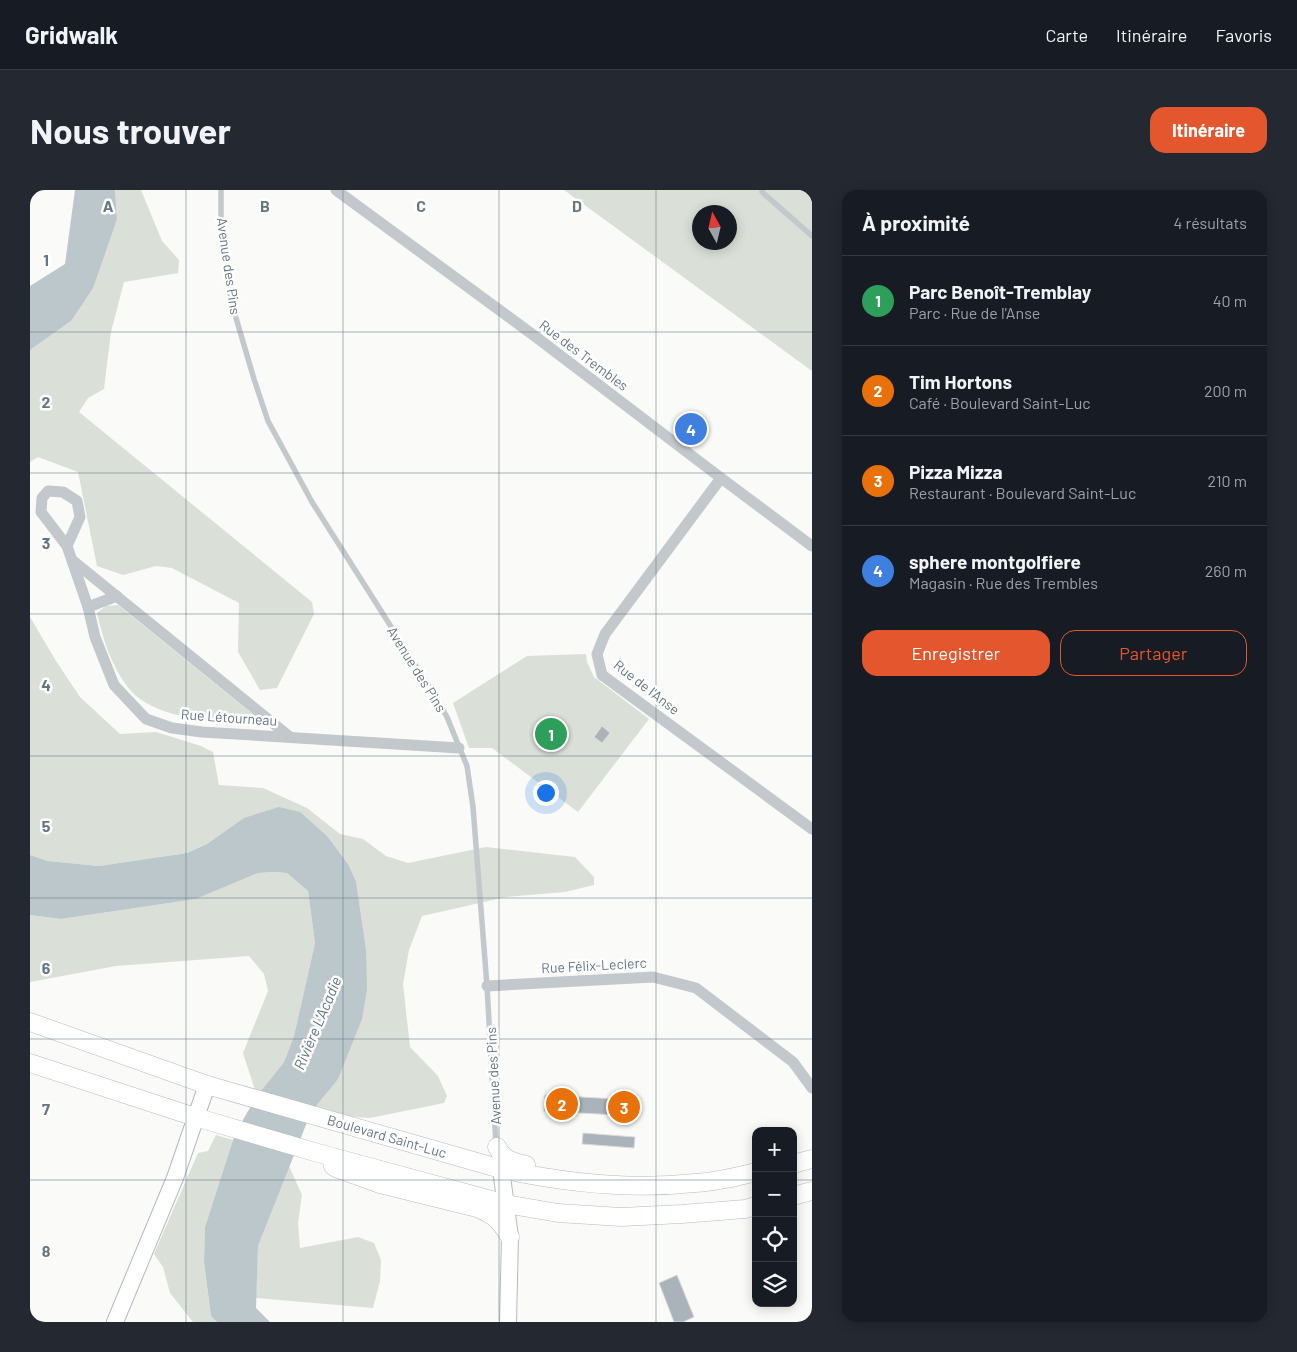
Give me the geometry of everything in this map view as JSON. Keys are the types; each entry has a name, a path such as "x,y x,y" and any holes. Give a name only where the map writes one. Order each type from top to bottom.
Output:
{"main road":[{"name":"Boulevard Saint-Luc","path":"30,1022 207,1085 327,1119 503,1187 558,1213 621,1217 682,1214 752,1207"},
{"path":"30,1063 196,1117 318,1152 347,1149 503,1187 637,1196 696,1193 725,1179 752,1173"},
{"path":"497,1147 502,1156 509,1161 529,1166 622,1178 663,1179 699,1176 725,1179"},
{"path":"318,1152 336,1168 362,1178 477,1208 498,1220 510,1237"},
{"path":"797,1163 812,1159"},
{"path":"797,1195 812,1191"}],"street":[{"name":"Rue des Trembles","path":"336,190 536,336 812,546"},
{"name":"Rue de l'Anse","path":"721,478 605,634 597,654 602,675 812,829"},
{"name":"Rue Létourneau","path":"67,546 80,517 77,502 63,492 48,491 42,498 41,512 67,546 88,607 94,637 114,685 146,719 172,728 202,732 459,748"},
{"name":"Rue Létourneau","path":"71,559 290,737"},
{"path":"88,607 118,596"},
{"name":"Rue Félix-Leclerc","path":"487,986 653,977 696,988 793,1062 812,1088"},
{"path":"115,1322 175,1178 207,1085"},
{"path":"503,1187 510,1237 508,1322"}],"lane":[{"name":"Avenue des Pins","path":"220,190 221,217 231,300 268,421 312,502 435,696 447,717 466,766 473,807 497,1147 503,1187"},
{"path":"762,190 812,236"}],"shaded area":[{"path":"115,190 141,190 162,241 179,260 178,273 124,282 111,332 104,389 88,398 79,412 312,602 314,614 277,688 260,690 238,652 239,603 172,568 156,566 123,575 97,566 78,472 38,457 30,462 30,350 71,321 117,219"},
{"path":"564,190 812,190 812,371"},
{"path":"118,605 255,716 253,721 205,720 187,717 155,708 141,700 130,690 118,672 105,643 99,623 97,613 106,606"},
{"path":"30,617 80,697 120,734 156,732 201,746 213,752 219,785 263,788 307,808 340,834 363,839 386,856 408,863 486,847 575,857 594,877 594,885 565,892 506,897 422,916 409,950 403,984 410,1047 438,1076 447,1096 444,1103 370,1118 324,1115 311,1112 366,949 356,881 348,864 328,837 245,818 207,844 187,853 99,866 48,861 30,855"},
{"path":"586,654 587,662 594,677 649,719 578,812 492,748 469,748 453,703 527,656"},
{"path":"258,873 287,873 308,891 315,943 294,1036 284,1062 257,1096 243,1053 268,991 264,974 249,956 116,966 30,982 30,915 61,919 196,899"},
{"path":"216,1135 233,1140 205,1227 204,1262 211,1316 217,1322 193,1322 170,1293 163,1267 154,1254 198,1153 208,1151"},
{"path":"289,1166 302,1195 298,1223 300,1248 358,1237 374,1243 381,1260 380,1281 373,1308 256,1298 258,1246"}],"water":[{"path":"75,190 115,190 117,219 93,288 71,321 30,350 30,286 65,264"},
{"name":"Rivière L'Acadie","path":"279,807 300,812 328,837 348,864 356,881 366,949 367,989 362,1019 338,1079 311,1112 258,1246 256,1308 270,1322 217,1322 211,1316 204,1262 205,1227 233,1140 257,1096 284,1062 294,1036 315,943 308,891 287,873 258,873 196,899 61,919 30,915 30,855 48,861 99,866 187,853 207,844 244,818"}],"building":[{"path":"602,726 610,733 602,743 594,737"},
{"path":"545,1095 635,1100 634,1116 544,1111"},
{"path":"583,1133 635,1137 634,1148 582,1144"},
{"path":"677,1275 694,1317 683,1322 674,1322 659,1283"}],"place":[{"name":"sphere montgolfiere","path":"691,429"},
{"name":"Parc Benoît-Tremblay","path":"551,734"},
{"name":"Tim Hortons","path":"562,1104"},
{"name":"Pizza Mizza","path":"624,1107"}]}
